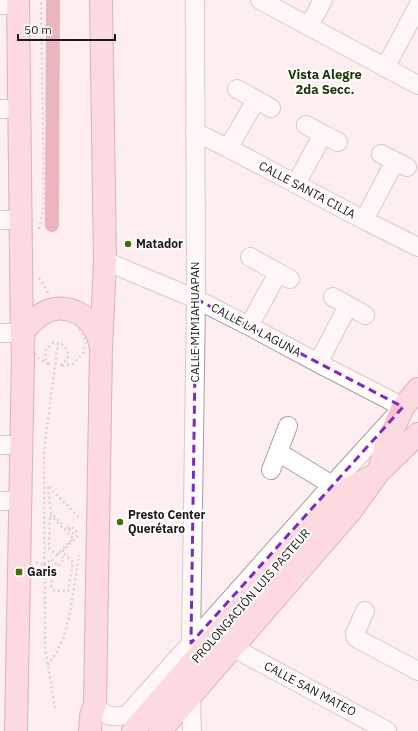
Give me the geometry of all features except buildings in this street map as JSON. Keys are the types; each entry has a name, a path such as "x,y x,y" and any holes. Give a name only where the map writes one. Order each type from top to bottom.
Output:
{"main road":[{"path":"90,720 105,261 101,0"},
{"path":"12,3 9,109 10,333 23,356"},
{"path":"19,725 10,501 10,445 23,356 22,342 26,329 35,318 47,311 60,308 73,310 84,316 93,325 99,336 101,349"},
{"name":"PROLONGACIÓN LUIS PASTEUR","path":"133,731 336,498 352,487 378,473 387,443 403,406 418,389"},
{"name":"PROLONGACIÓN LUIS PASTEUR","path":"160,731 350,512 378,473 418,434"}],"street":[{"name":"CALLE MIMIAHUAPAN","path":"191,643 196,299 195,0"},
{"path":"260,0 418,85"},
{"path":"309,26 323,0"},
{"path":"385,68 418,6"},
{"path":"237,89 271,108"},
{"path":"228,148 256,100"},
{"path":"296,184 330,138 306,126"},
{"name":"CALLE SANTA CILIA","path":"195,132 418,247"},
{"path":"364,220 395,161"},
{"path":"249,326 284,276 250,258"},
{"name":"CALLE LA LAGUNA","path":"105,261 196,299 403,406"},
{"path":"318,363 340,302 365,315"},
{"path":"90,720 100,711 108,716 116,717 127,715 403,406"},
{"path":"272,470 288,426"},
{"path":"278,452 332,485"},
{"path":"365,611 355,634 356,638 418,671"},
{"name":"CALLE SAN MATEO","path":"232,647 387,731"},
{"path":"191,696 192,731"}],"path":[{"path":"37,233 44,206 41,0"},
{"path":"37,275 50,297 60,308"},
{"path":"54,316 62,316 77,325 86,341 83,353 73,364 60,366 67,360 68,351 62,344 58,343 53,343 46,348 45,358 50,365 38,358 32,346 34,336 42,324 54,316"},
{"path":"55,708 45,647 44,449 58,343"},
{"path":"45,566 73,538 72,537 74,534 68,529 67,530 52,513 48,487 84,522"},
{"path":"51,559 58,566 64,559 49,548 50,515 72,537"},
{"path":"68,529 71,526 82,537"},
{"path":"45,566 53,573 51,585 52,589 55,591 68,591 73,562 62,552 79,534"},
{"path":"48,665 64,637 71,607 80,552"}],"highlighted area":[{"path":"196,299 403,407 191,643"}],"waterway":[{"path":"52,225 53,0"}],"place":[{"name":"Matador","path":"128,244"},
{"name":"Presto Center Querétaro","path":"120,522"},
{"name":"Garis","path":"19,572"}],"district":[{"name":"Vista Alegre 2da Secc.","path":"325,82"}]}
